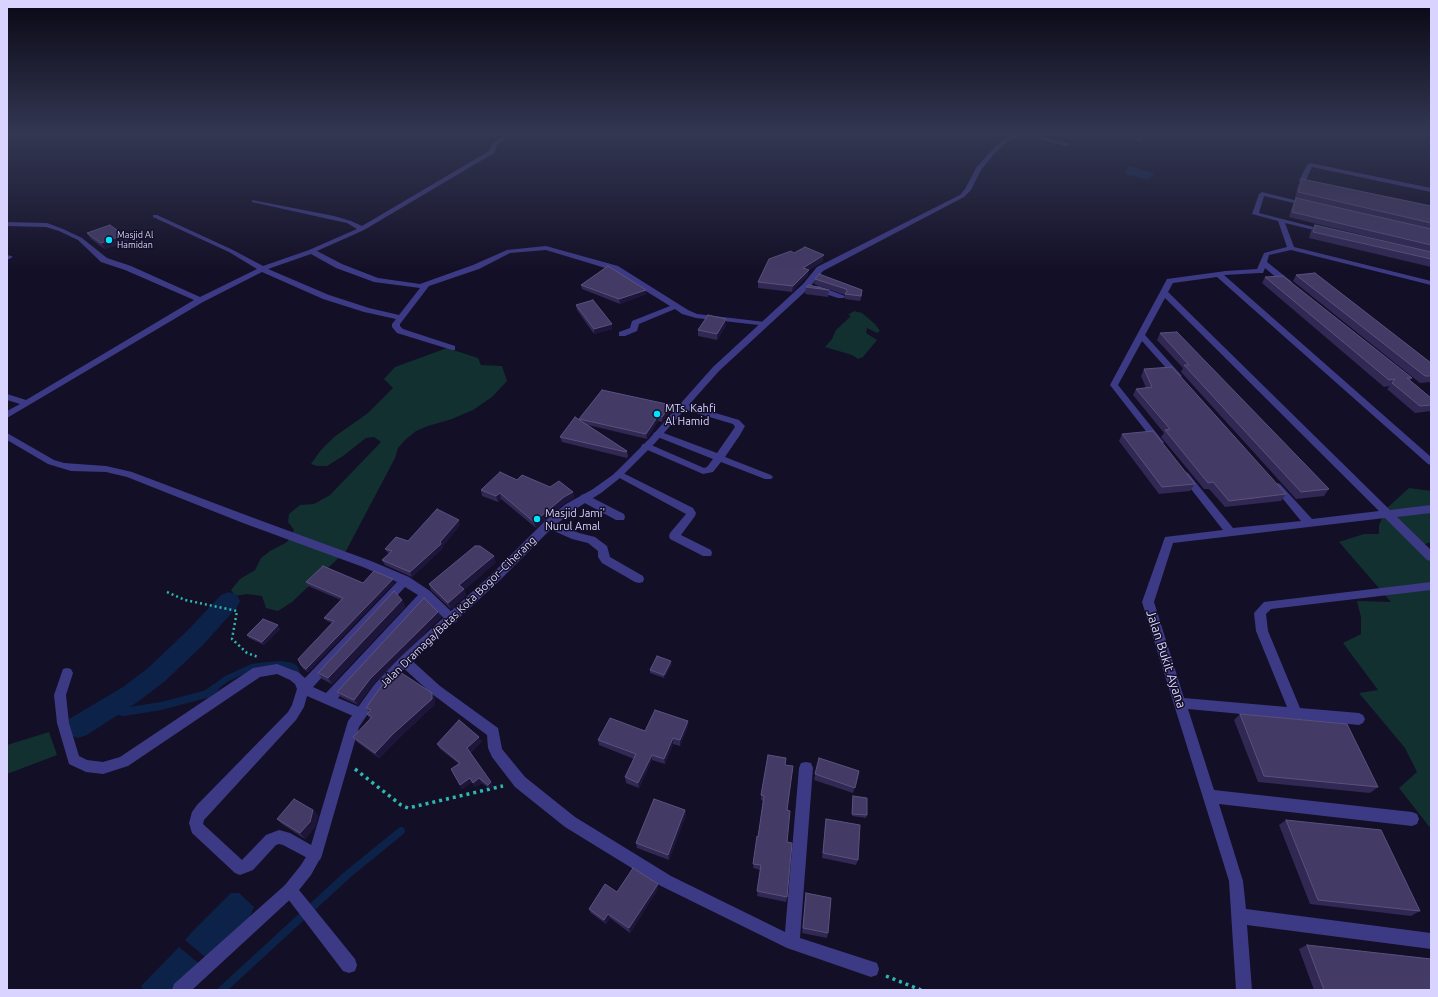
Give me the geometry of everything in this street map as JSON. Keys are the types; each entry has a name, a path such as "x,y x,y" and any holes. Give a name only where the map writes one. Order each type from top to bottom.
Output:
{"street":[{"path":"7,415 200,300 262,269 311,251 362,229 444,181"},
{"name":"Jalan Dramaga/Batas Kota Bogor–Ciherang","path":"180,990 290,890 306,870 314,855 353,725 360,712 378,689 404,661 452,619 549,524 570,507 597,491 619,474 658,434 716,369 806,286 825,266 962,196 968,190 973,181"},
{"path":"1302,181 1317,184"},
{"path":"1385,181 1431,190"},
{"path":"1316,206 1262,194 1255,214 1334,233"},
{"path":"254,202 342,220 362,229"},
{"path":"155,216 231,251 262,269 326,297 368,310 400,317"},
{"path":"1281,221 1291,248"},
{"path":"7,224 47,225 61,230 80,239 104,260 111,264 128,268 200,300"},
{"path":"311,251 339,266 377,280 412,286 426,286 476,267 509,251 546,248 615,268 675,306 696,316 765,324"},
{"path":"1163,446 1114,385 1170,281 1260,270 1266,254 1291,248 1431,282"},
{"path":"1263,263 1294,288"},
{"path":"1218,274 1431,462"},
{"path":"426,286 400,317 396,327 400,331 452,348"},
{"path":"806,286 841,296"},
{"path":"1164,293 1431,558"},
{"path":"622,334 634,329 635,323 675,306"},
{"path":"1141,335 1184,382"},
{"path":"7,397 27,403"},
{"path":"646,446 706,472 710,470 718,457 737,433 740,426 739,424 682,406"},
{"path":"658,434 768,477"},
{"path":"7,436 51,462 62,466 71,468 106,469 129,474 247,520 368,564 404,580 426,594 452,619"},
{"path":"1178,465 1231,533"},
{"path":"619,474 689,511 691,513 690,516 674,536 706,553"},
{"path":"1268,476 1310,524"},
{"path":"585,498 620,517"},
{"name":"Jalan Bukit Ayana","path":"1244,990 1236,881 1148,602 1169,540 1431,509"},
{"path":"549,524 576,536 591,540 603,549 603,557 606,560 639,579"},
{"path":"314,855 279,836 272,840 248,865 240,868 197,828 197,817 292,716 298,707 303,689 404,580"},
{"path":"1296,713 1262,631 1260,613 1268,605 1431,586"},
{"path":"329,699 426,594"},
{"path":"404,661 436,690 493,732 495,748 520,782 570,822 666,881 740,918 792,943 871,970"},
{"path":"67,673 60,695 61,708 68,742 74,760 86,766 103,768 123,762 257,672 273,669 294,676 300,681 303,689 360,712"},
{"path":"1180,703 1359,719"},
{"path":"792,943 806,768"},
{"path":"1209,796 1412,819"},
{"path":"290,890 349,965"},
{"path":"1238,916 1431,941"}],"path":[{"path":"167,592 185,600 237,611 232,639 247,653 264,660"},
{"path":"342,759 401,805 408,808 520,782"},
{"path":"871,970 921,990"}],"green space":[{"path":"854,311 862,313 875,324 880,331 877,333 867,328 866,333 877,340 863,357 858,359 852,355 825,347 832,339 836,330 851,316 848,315"},
{"path":"447,348 478,358 481,365 502,366 507,381 492,397 473,410 416,431 405,440 398,448 395,458 346,551 292,602 278,611 266,608 262,596 247,594 235,596 231,590 240,579 255,570 261,558 270,551 287,542 294,530 288,522 289,514 300,505 314,504 330,495 381,442 374,437 366,438 343,456 327,466 317,466 311,464 321,450 334,437 368,413 393,388 384,379 395,367"},
{"path":"1409,488 1431,491 1431,542 1420,546 1431,555 1431,829 1399,788 1417,772 1405,748 1359,693 1378,690 1343,643 1361,634 1361,617 1357,601 1391,602 1339,542 1364,534 1379,534 1379,525 1387,508"},
{"path":"49,732 57,755 7,774 7,745"}],"water":[{"path":"231,893 239,893 254,907 249,919 205,957 185,940"},
{"path":"179,947 201,965 172,990 144,990 141,986"}],"building":[{"path":"1302,181 1309,181 1431,206 1431,223 1298,192"},
{"path":"1296,198 1431,229 1431,245 1292,212"},
{"path":"110,225 124,235 101,243 87,233"},
{"path":"1315,225 1431,252 1431,259 1313,232"},
{"path":"805,247 824,255 803,268 809,270 793,286 758,282 769,259 791,251 794,253"},
{"path":"608,266 646,290 619,299 581,285"},
{"path":"1315,273 1431,363 1431,376 1425,376 1296,275"},
{"path":"819,274 862,290 861,296 845,294 847,291 846,289 815,279"},
{"path":"1283,276 1412,378 1407,378 1431,398 1431,405 1420,406 1392,383 1395,379 1389,380 1265,277"},
{"path":"809,285 829,290 806,287"},
{"path":"593,300 612,324 594,329 576,305"},
{"path":"708,315 726,319 717,334 698,330"},
{"path":"1177,332 1329,489 1301,492 1184,365 1189,365 1160,333"},
{"path":"1172,367 1286,494 1229,501 1213,482 1208,483 1165,430 1170,429 1136,389 1152,387 1144,369"},
{"path":"602,390 671,405 662,417 658,416 646,434 579,419"},
{"path":"575,417 627,451 560,437"},
{"path":"1153,431 1195,484 1162,487 1122,434"},
{"path":"500,472 517,480 522,475 550,487 559,481 573,492 564,497 534,522 500,493 496,496 481,490"},
{"path":"437,509 459,520 440,542 441,544 410,572 382,560 392,551 385,549 396,537 408,541"},
{"path":"475,546 480,546 494,556 459,585 464,589 448,603 429,584"},
{"path":"323,566 363,583 374,571 393,579 306,669 301,665 298,659 334,621 324,618 343,598 306,582"},
{"path":"394,591 402,600 328,678 318,673"},
{"path":"424,598 438,612 370,679 354,700 337,692"},
{"path":"263,619 278,625 262,642 247,635"},
{"path":"657,656 671,661 664,675 650,670"},
{"path":"397,670 432,693 432,699 393,734 375,753 353,737 372,717 367,714 371,710 366,708 380,688"},
{"path":"655,710 688,721 680,740 673,738 664,759 652,755 638,783 625,777 636,754 598,740 610,718 645,731"},
{"path":"1240,714 1347,724 1378,787 1264,776"},
{"path":"459,720 479,737 467,748 491,782 488,785 479,778 473,783 470,778 460,785 451,769 460,763 437,744"},
{"path":"768,755 786,758 785,765 793,766 787,810 790,811 787,842 792,843 787,897 757,891 761,865 753,864 764,796 761,795"},
{"path":"819,758 859,771 855,788 815,774"},
{"path":"853,796 867,798 867,815 852,814"},
{"path":"294,799 313,810 310,822 300,833 277,819"},
{"path":"654,799 685,810 668,855 636,843"},
{"path":"826,819 860,825 858,860 823,853"},
{"path":"1286,820 1381,830 1420,911 1318,900"},
{"path":"633,868 658,884 629,928 608,914 604,920 589,909 605,884 617,892"},
{"path":"806,893 831,898 828,933 803,928"},
{"path":"1307,945 1431,959 1431,990 1324,990"}],"waterway":[{"path":"78,727 131,694 156,675 195,638 229,601"},
{"path":"213,689 226,679 252,667 266,665 281,664 292,666 295,668 299,678"},
{"path":"108,709 124,712 161,706 207,694 215,688"},
{"path":"222,990 347,875 401,831"}],"place":[{"name":"Masjid Al Hamidan","path":"109,240"},
{"name":"MTs. Kahfi Al Hamid","path":"657,414"},
{"name":"Masjid Jami' Nurul Amal","path":"537,519"}]}
